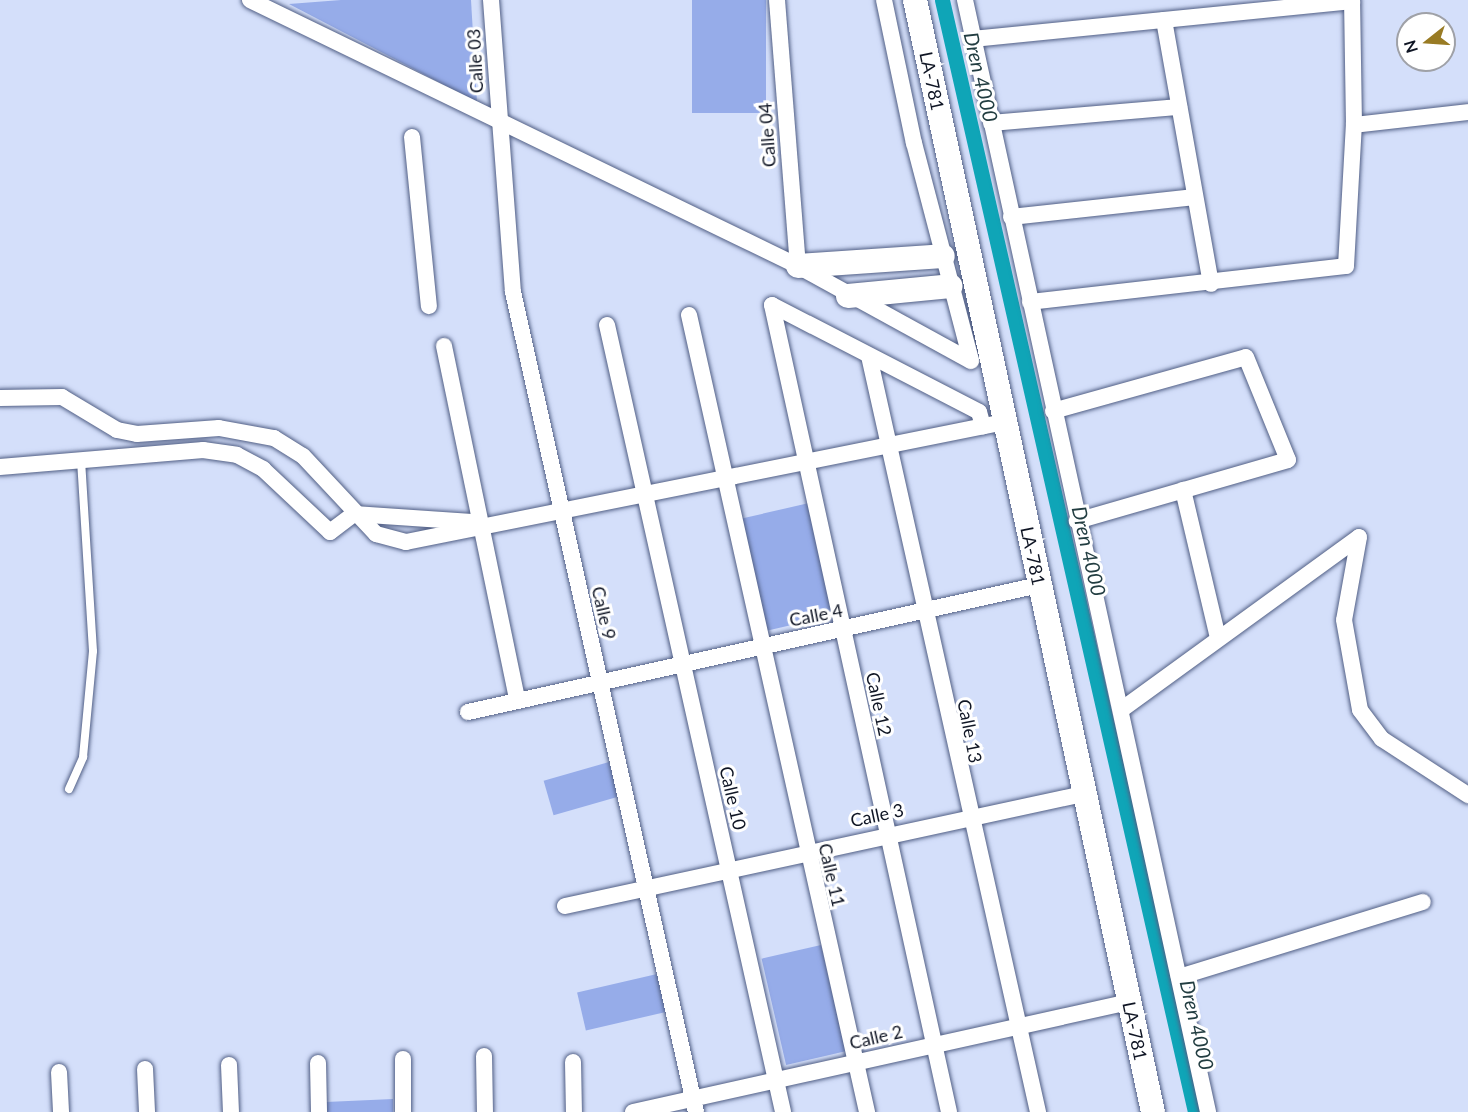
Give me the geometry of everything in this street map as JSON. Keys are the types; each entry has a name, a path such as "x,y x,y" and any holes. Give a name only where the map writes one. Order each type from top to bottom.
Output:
{"street":[{"path":"250,0 798,266 848,296 971,361 951,286 884,0"},
{"name":"Calle 03","path":"491,0 498,119"},
{"name":"Calle 04","path":"777,0 798,266"},
{"name":"LA-781","path":"915,0 994,424 1039,585 1153,1112"},
{"path":"965,0 1077,521 1121,710 1208,1112"},
{"path":"973,39 1352,0 1354,125 1346,266 1211,284 1030,302"},
{"path":"1164,20 1211,284"},
{"path":"991,123 1179,107"},
{"path":"1354,125 1468,112"},
{"name":"Calle 9","path":"498,119 513,292 694,1105"},
{"path":"412,137 429,306"},
{"path":"1011,217 1195,197"},
{"path":"798,266 944,256"},
{"path":"848,296 951,286"},
{"name":"Calle 12","path":"869,356 772,305 932,1044 949,1112"},
{"name":"Calle 11","path":"689,315 726,478 760,646 867,1112"},
{"name":"Calle 10","path":"607,325 783,1112"},
{"path":"444,346 517,700"},
{"path":"869,356 979,412 994,424"},
{"name":"Calle 13","path":"869,356 926,611 968,817 1038,1112"},
{"path":"1053,411 1246,357 1288,460 1077,521"},
{"path":"0,398 62,397 117,430 137,434 219,428 274,438 303,456 354,514 376,534 406,542 479,523 806,464 994,424"},
{"path":"0,467 203,450 237,455 263,470 330,532 354,514 479,523"},
{"path":"1183,490 1218,638"},
{"path":"1121,710 1359,537 1344,620 1360,710 1382,739 1468,795"},
{"name":"Calle 4","path":"468,712 1039,585"},
{"name":"Calle 3","path":"565,906 807,850 1083,794"},
{"path":"1179,977 1424,902"},
{"name":"Calle 2","path":"633,1112 694,1105 776,1079 1129,1002"},
{"path":"484,1056 485,1112"},
{"path":"403,1059 403,1112"},
{"path":"573,1062 574,1112"},
{"path":"318,1063 319,1112"},
{"path":"229,1065 231,1112"},
{"path":"146,1069 147,1112"},
{"path":"60,1072 61,1112"}],"lane":[{"path":"69,789 82,757 93,651 81,462"}],"shaded area":[{"path":"341,0 471,0 477,102 289,4"},
{"path":"692,0 766,0 766,113 692,113"},
{"path":"809,503 835,615 767,631 741,519"},
{"path":"609,762 619,797 554,815 544,781"},
{"path":"821,945 846,1051 786,1065 762,959"},
{"path":"657,974 666,1012 586,1030 577,992"},
{"path":"393,1099 393,1112 327,1112 326,1102"}],"waterway":[{"name":"Dren 4000","path":"942,0 1195,1112"}]}
